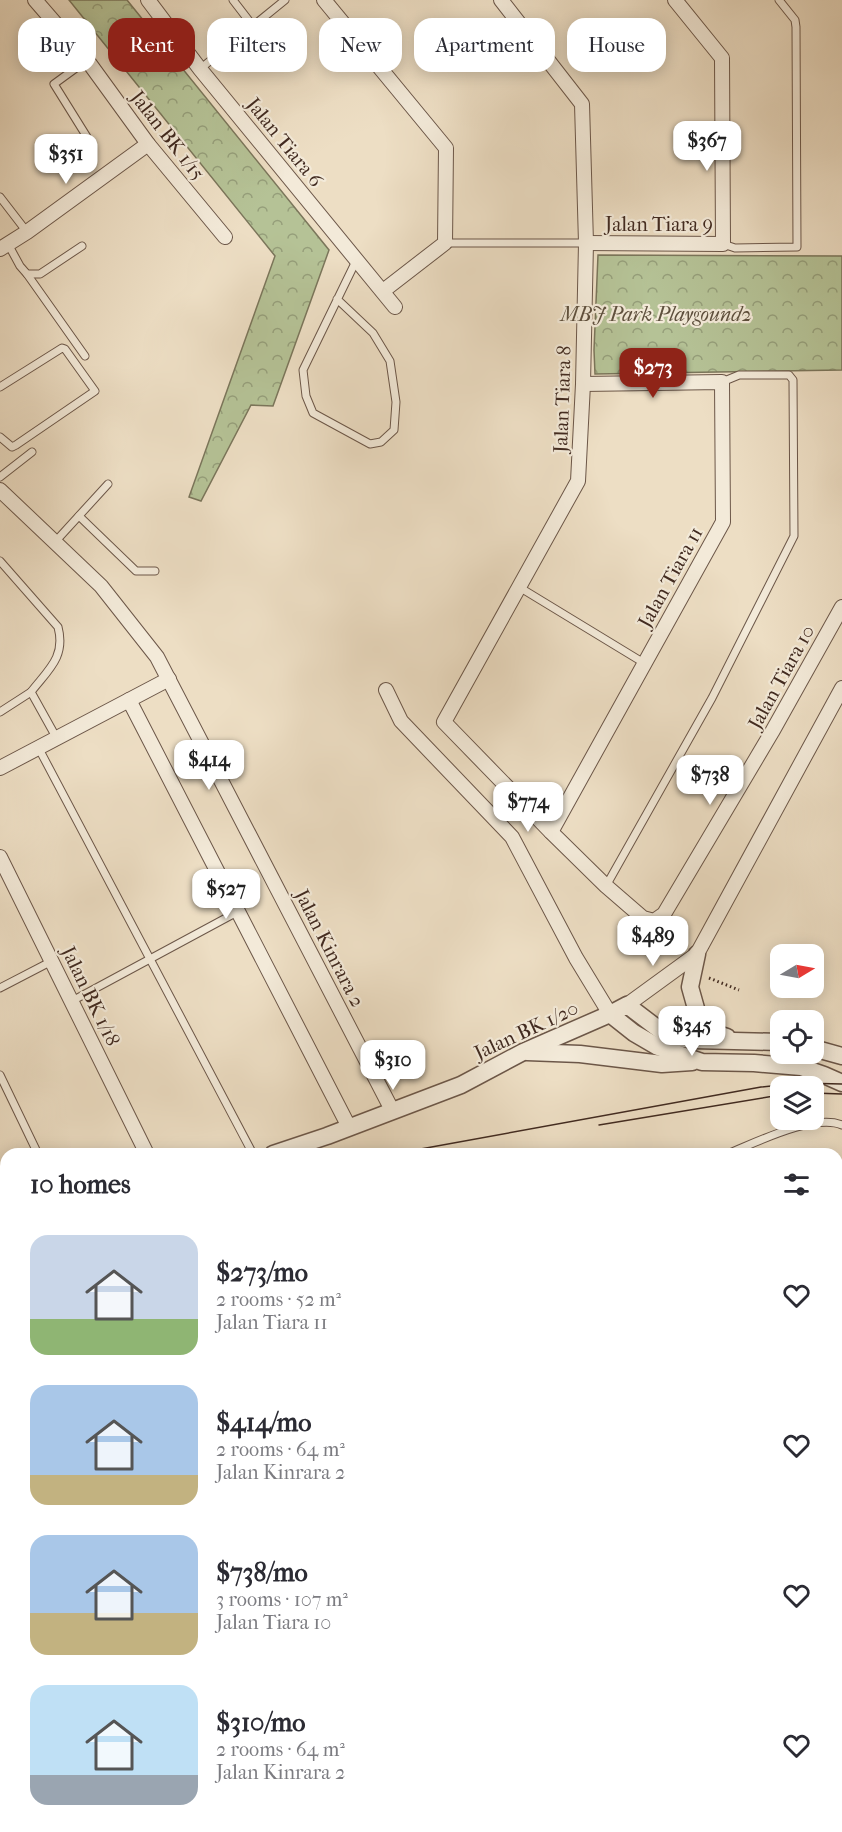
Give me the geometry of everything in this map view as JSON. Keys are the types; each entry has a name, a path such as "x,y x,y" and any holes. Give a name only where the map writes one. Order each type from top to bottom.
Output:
{"street":[{"name":"Jalan BK 1/15","path":"35,0 51,18"},
{"name":"Jalan Tiara 6","path":"148,0 200,69 395,307"},
{"path":"324,0 446,148 445,243 383,291"},
{"name":"Jalan Tiara 8","path":"444,722 578,481 586,243 582,104 501,0"},
{"name":"Jalan Tiara 9","path":"586,243 723,244 722,58 675,0"},
{"name":"Jalan BK 1/15","path":"96,72 148,144 225,237"},
{"path":"4,247 148,144"},
{"path":"583,384 722,382"},
{"name":"Jalan Tiara 11","path":"551,832 723,522 722,382"},
{"name":"Jalan Kinrara 2","path":"0,490 101,586 157,657 392,1110"},
{"name":"Jalan Tiara 10","path":"444,722 606,886 643,918 654,921 664,914 772,732 842,607"},
{"path":"0,768 169,679"},
{"path":"737,1041 709,1031 697,1012 690,987 698,954 842,688"},
{"path":"386,690 401,721 512,837 576,958 610,1014 634,1034 658,1047 702,1062"},
{"path":"129,700 349,1127"},
{"name":"Jalan BK 1/18","path":"0,857 144,1148"},
{"path":"698,954 627,1005 661,1031 676,1038 770,1042"},
{"name":"Jalan BK 1/20","path":"310,1148 349,1127 461,1084 523,1052 627,1005"},
{"path":"824,1051 842,1056"},
{"path":"523,1052 580,1054 662,1064 754,1063 801,1067 842,1083"}],"lane":[{"path":"233,0 247,18"},
{"path":"263,18 285,0"},
{"path":"723,244 735,248 797,247 796,27 795,20 778,0"},
{"path":"200,69 207,63"},
{"path":"70,72 54,84 87,136"},
{"path":"0,197 27,232"},
{"path":"445,243 586,243"},
{"path":"27,274 40,274 82,246"},
{"path":"4,247 27,274 85,357"},
{"path":"337,299 374,333 390,362 396,402 394,430 381,442 370,444 313,413 306,396 303,370 337,299 356,261"},
{"path":"0,387 62,348 95,388 94,393 16,445 12,447 1,441"},
{"path":"606,886 712,698 794,536 793,380 789,375 739,375 722,382"},
{"path":"0,477 32,452"},
{"path":"55,542 108,484"},
{"path":"79,516 136,572 155,570"},
{"path":"0,561 58,627 62,640 58,656 31,692 0,712"},
{"path":"519,587 644,663"},
{"path":"31,692 56,737"},
{"path":"39,747 249,1148"},
{"path":"72,1001 239,910"},
{"path":"0,988 52,961"},
{"path":"0,1075 35,1148"},
{"path":"743,1148 811,1123 835,1122 842,1125"}],"path":[{"path":"693,972 739,990"}],"green space":[{"path":"69,0 127,0 142,18 108,18 108,48 96,34 96,18 83,18"},
{"path":"127,72 185,72 329,250 273,406 251,405 201,501 189,497 275,256"},
{"name":"MBJ Park Playgound2","path":"598,255 842,256 842,370 595,374"}],"tram line":[{"path":"426,1148 761,1087 799,1083 842,1084"},
{"path":"824,1093 842,1094"},
{"path":"599,1125 770,1097"}]}
